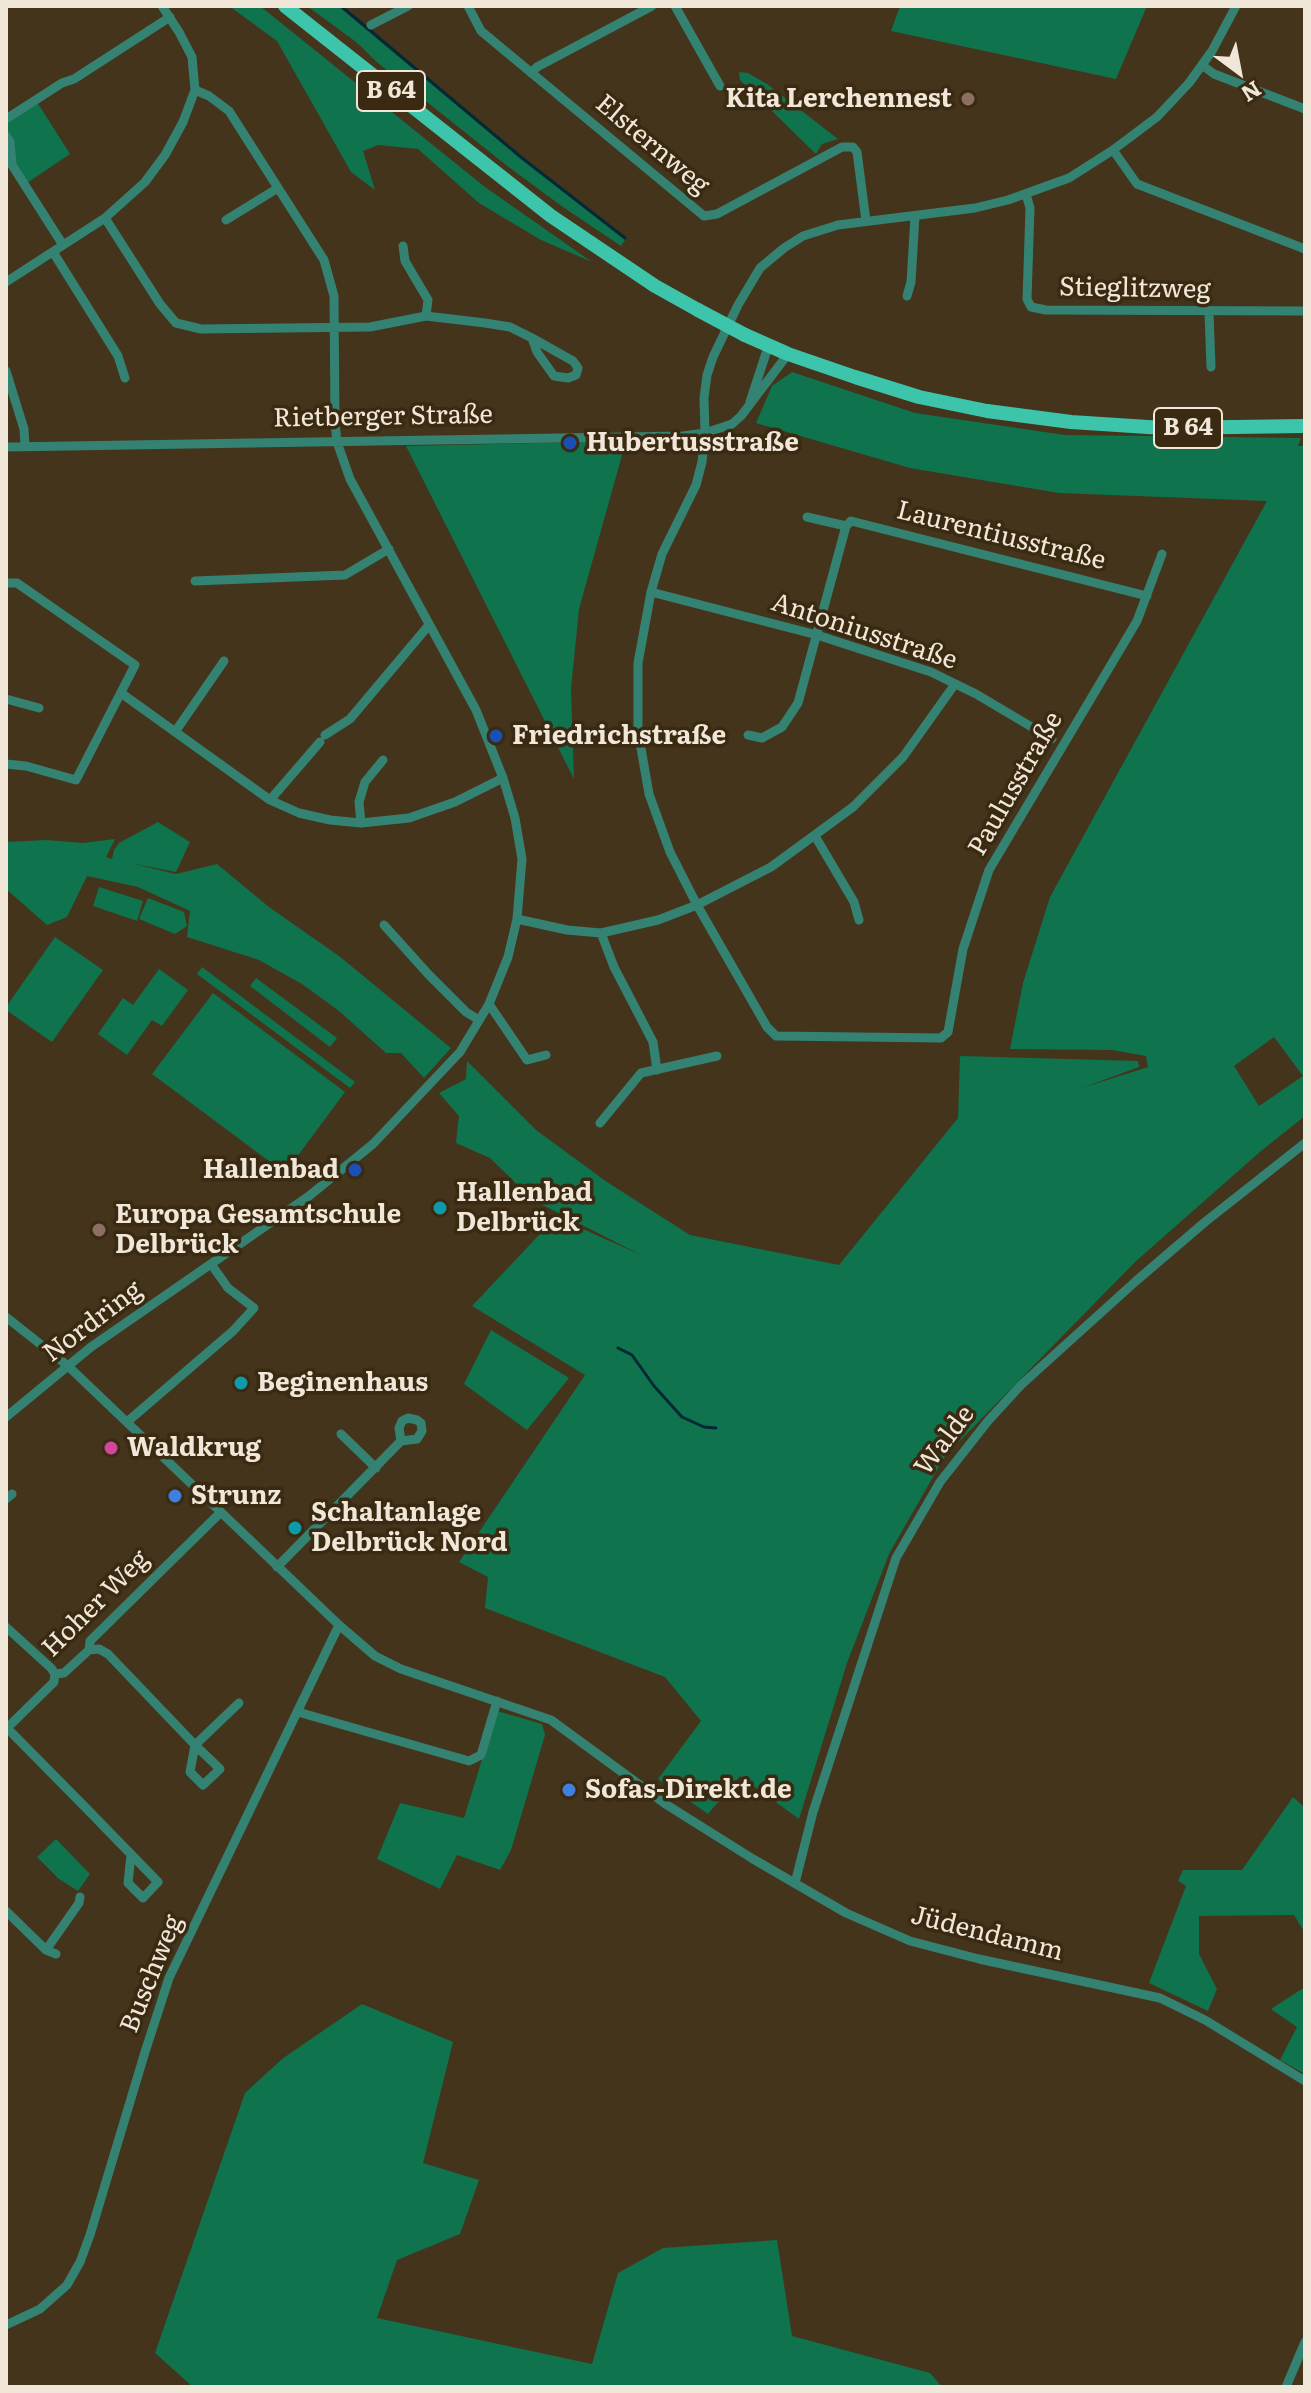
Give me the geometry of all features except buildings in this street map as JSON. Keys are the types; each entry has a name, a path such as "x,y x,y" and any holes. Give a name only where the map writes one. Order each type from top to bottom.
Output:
{"main road":[{"name":"B 64","path":"285,6 551,216 655,286 745,335 788,354 919,397 987,411 1071,422 1163,428 1305,426"}],"street":[{"path":"6,282 105,218 145,182 165,155 183,122 195,90 192,57 162,6"},
{"path":"371,25 408,6"},
{"name":"Elsternweg","path":"468,6 481,31 704,216 717,214 842,147 853,147 857,152 866,221"},
{"path":"531,73 652,6"},
{"path":"675,6 720,86"},
{"path":"697,905 670,852 649,794 638,731 638,663 651,592 662,554 696,485 704,455 707,375 738,305 760,268 803,236 838,225 975,208 1069,178 1157,117 1202,65 1236,6"},
{"path":"6,119 170,17"},
{"path":"1202,65 1214,74 1305,109"},
{"path":"195,90 229,111 324,260 334,296 337,442 350,479 476,710 515,818 522,859 517,919 508,957 479,1020 466,1012 384,925"},
{"path":"6,136 10,142 12,165 63,245"},
{"path":"1113,150 1137,184 1305,249"},
{"path":"226,220 278,188"},
{"name":"Stieglitzweg","path":"1026,194 1030,208 1027,299 1031,307 1046,310 1305,311"},
{"path":"907,296 911,282 915,216"},
{"path":"105,218 160,304 176,323 201,329 370,327 426,316 510,327 532,338 573,361 578,368 576,375 568,378 554,376 537,352 532,338"},
{"path":"403,246 405,261 428,300 426,316"},
{"path":"53,252 118,356 125,378"},
{"path":"1209,312 1211,367"},
{"path":"749,405 769,344"},
{"name":"Rietberger Straße","path":"6,447 663,437 705,433 729,427 788,354"},
{"path":"6,371 24,429 25,446"},
{"name":"Laurentiusstraße","path":"807,517 846,526 851,521 1147,596"},
{"path":"748,735 762,738 782,727 798,703 846,526"},
{"path":"195,581 345,575 389,549"},
{"name":"Paulusstraße","path":"697,905 767,1027 776,1036 941,1038 948,1032 963,949 989,870 1137,621 1162,554"},
{"path":"6,583 17,583 135,665 76,780 26,766 6,764"},
{"name":"Antoniusstraße","path":"651,592 817,635 931,672 1052,739"},
{"path":"270,800 323,739 350,719 429,625"},
{"path":"175,732 224,661"},
{"path":"517,919 567,930 601,933 658,920 697,905 771,867 853,807 903,757 955,684"},
{"path":"121,693 270,800 299,813 330,820 361,823 409,818 455,802 503,778"},
{"path":"6,699 39,708"},
{"path":"1058,756 1052,748 1052,739 1067,739"},
{"path":"361,823 359,802 365,782 383,760"},
{"path":"815,836 854,902 859,920"},
{"path":"601,933 614,967 653,1042 657,1070"},
{"path":"489,1004 527,1060 546,1055"},
{"name":"Nordring","path":"6,1417 91,1347 309,1196 355,1160 460,1052 479,1020"},
{"path":"600,1123 641,1073 717,1056"},
{"name":"Walde","path":"795,1883 813,1812 896,1558 940,1482 988,1421 1030,1377 1205,1222 1305,1143"},
{"path":"127,1422 233,1331 254,1308 228,1288 211,1264"},
{"name":"Jüdendamm","path":"6,1317 68,1366 277,1567 375,1656 401,1669 551,1720 667,1805 846,1913 910,1941 1160,1998 1205,2020 1305,2081"},
{"path":"341,1434 376,1468"},
{"path":"277,1567 401,1441"},
{"name":"Hoher Weg","path":"6,1729 54,1682 55,1674 64,1673 89,1650 90,1641 221,1512"},
{"name":"Buschweg","path":"6,2325 40,2309 67,2285 80,2262 169,1978 339,1625"},
{"path":"6,1627 55,1674"},
{"path":"89,1650 99,1649 108,1654 195,1745 239,1703"},
{"path":"298,1712 469,1761 481,1755 497,1701"},
{"path":"6,1729 131,1855"},
{"path":"6,1911 51,1952 80,1897"},
{"path":"1286,2387 1305,2342"}],"green space":[{"path":"229,6 260,6 485,187 592,262 541,240 479,203 418,149 378,145 363,151 375,190 351,172 277,41"},
{"path":"307,6 338,6 625,240 621,246 506,165 356,42"},
{"path":"900,6 1147,6 1116,79 891,31"},
{"path":"739,72 748,73 767,84 838,139 822,144 816,154 740,80"},
{"path":"37,102 70,154 27,183 14,162 13,141 6,122"},
{"path":"792,372 915,413 1065,435 1301,438 1298,446 1305,446 1305,1116 1135,1262 945,1456 889,1554 847,1663 799,1819 740,1776 708,1814 658,1779 701,1721 665,1677 485,1608 488,1577 459,1562 585,1375 472,1306 556,1217 641,1255 533,1200 490,1158 456,1143 459,1116 439,1093 466,1079 467,1061 536,1130 607,1182 690,1235 839,1265 958,1118 960,1056 1138,1061 1139,1067 1082,1088 1148,1067 1146,1056 1112,1050 1010,1049 1023,983 1050,897 1267,501 1059,493 910,468 756,423 772,386","holes":["1274,1037 1303,1076 1259,1106 1234,1066"]},
{"path":"626,441 579,609 571,689 574,779 406,446"},
{"path":"158,822 190,842 176,872 130,863 176,874 217,864 269,907 339,956 451,1048 424,1078 401,1053 386,1053 339,1011 302,984 259,960 187,937 190,911 138,887 87,876 67,917 47,925 6,889 6,842 47,840 83,843 115,839 106,857 112,859 119,843"},
{"path":"99,887 143,901 137,921 93,906"},
{"path":"148,898 184,912 187,926 175,934 139,919"},
{"path":"55,937 103,970 52,1042 6,1007"},
{"path":"202,967 355,1082 350,1088 197,974"},
{"path":"159,969 188,990 162,1026 152,1020 127,1055 98,1034 123,998 133,1005"},
{"path":"256,978 337,1038 330,1047 250,986"},
{"path":"213,993 345,1092 285,1173 152,1074"},
{"path":"491,1330 569,1378 527,1430 464,1384"},
{"path":"497,1711 542,1724 545,1735 511,1850 500,1870 457,1855 440,1889 377,1859 400,1803 464,1818"},
{"path":"1293,1797 1305,1808 1305,1933 1294,1915 1199,1916 1199,1954 1217,1989 1208,2011 1149,1983 1186,1886 1178,1881 1183,1870 1242,1870"},
{"path":"56,1839 90,1874 78,1891 59,1879 37,1857"},
{"path":"1305,1987 1305,2074 1280,2060 1297,2027 1271,2009"},
{"path":"362,2004 453,2042 423,2163 479,2180 460,2234 397,2260 377,2318 592,2364 618,2273 663,2248 777,2240 792,2336 930,2373 942,2387 193,2387 155,2353 245,2093 282,2059"}],"waterway":[{"path":"341,6 522,158 625,238"},
{"path":"618,1348 632,1355 682,1417 704,1427 716,1428"}],"place":[{"name":"Kita Lerchennest","path":"968,99"},
{"name":"Hubertusstraße","path":"570,443"},
{"name":"Friedrichstraße","path":"496,736"},
{"name":"Hallenbad","path":"355,1170"},
{"name":"Hallenbad Delbrück","path":"440,1208"},
{"name":"Europa Gesamtschule Delbrück","path":"99,1230"},
{"name":"Beginenhaus","path":"241,1383"},
{"name":"Waldkrug","path":"111,1448"},
{"name":"Strunz","path":"175,1496"},
{"name":"Schaltanlage Delbrück Nord","path":"295,1528"},
{"name":"Sofas-Direkt.de","path":"569,1790"}]}
